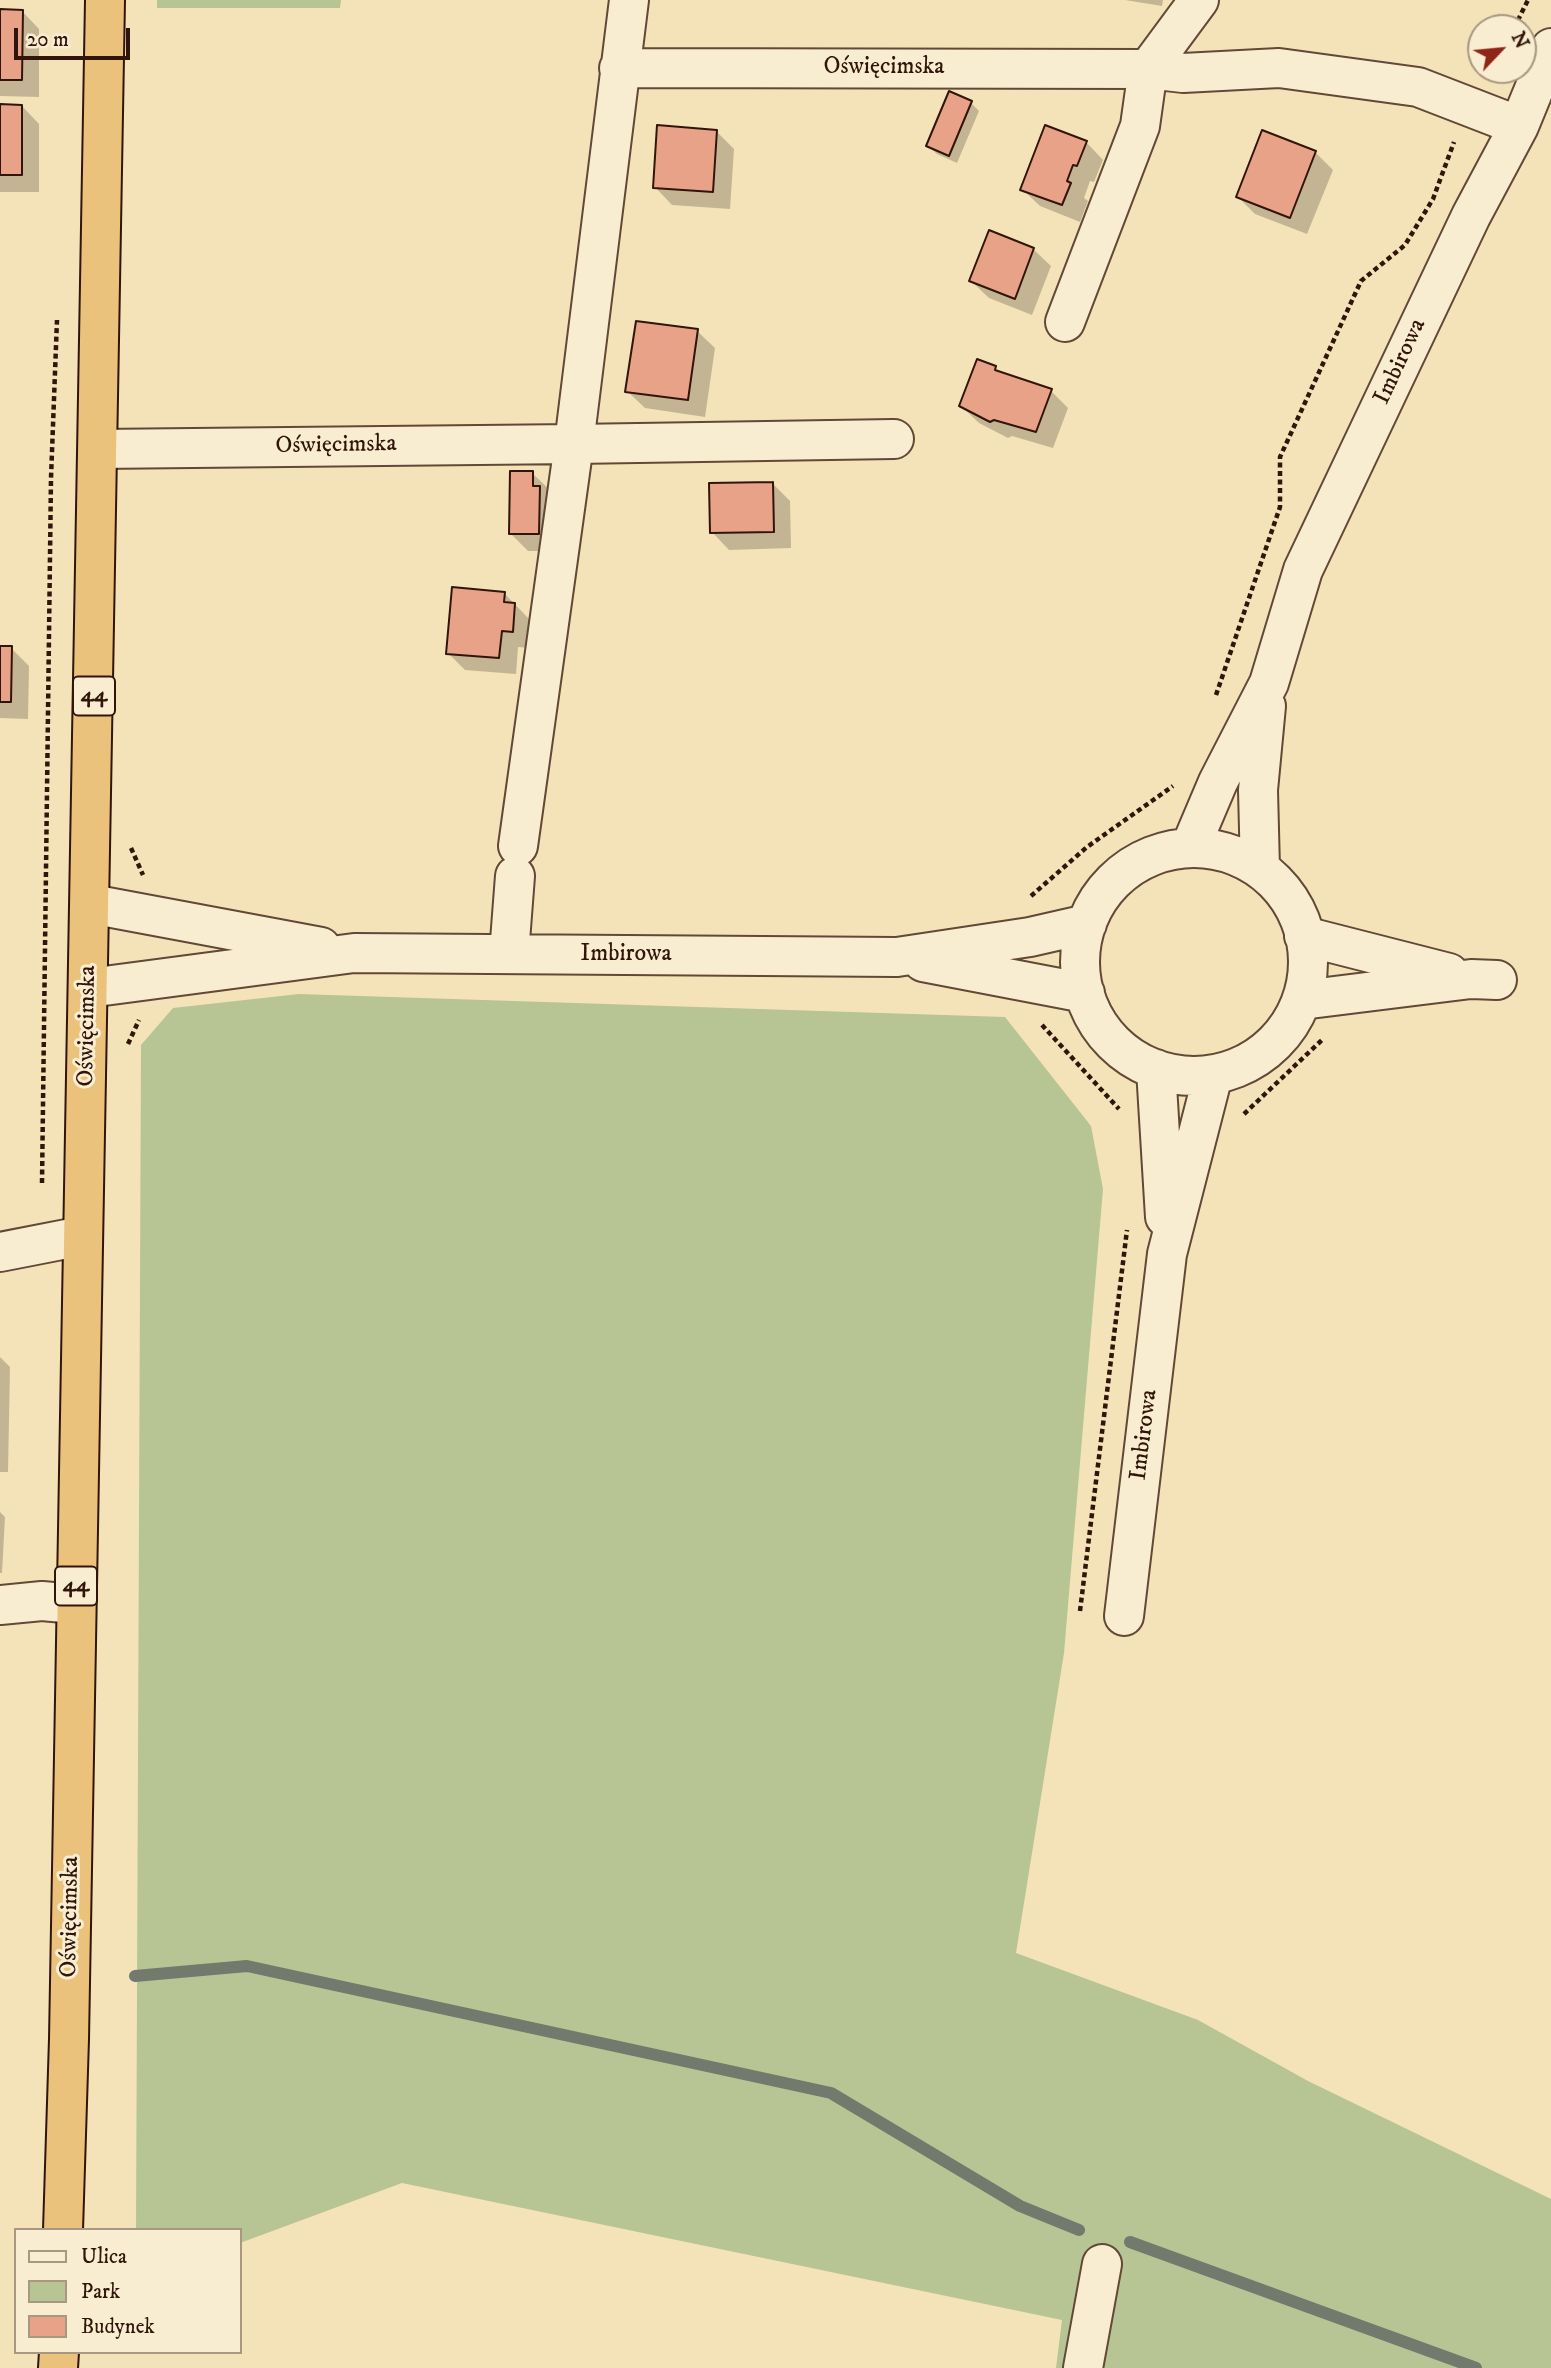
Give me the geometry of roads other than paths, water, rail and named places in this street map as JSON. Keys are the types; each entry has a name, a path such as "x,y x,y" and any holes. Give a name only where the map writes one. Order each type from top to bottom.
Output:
{"highway":[{"name":"Oświęcimska","path":"63,2228 91,904 105,0"}],"street":[{"path":"509,954 517,861 574,444 629,0"},
{"path":"1065,322 1140,126 1148,69 1199,0"},
{"name":"Imbirowa","path":"1190,848 1218,782 1269,682 1303,570 1471,216 1519,126 1551,48"},
{"name":"Oświęcimska","path":"619,68 1148,69 1183,73 1279,68 1418,87 1469,104 1519,126"},
{"name":"Oświęcimska","path":"98,449 894,439"},
{"name":"Imbirowa","path":"1260,869 1258,790 1269,682"},
{"path":"1190,848 1214,850 1238,857 1260,869 1278,885 1292,905 1304,936 1307,976 1302,1000 1291,1022 1258,1057 1236,1069 1213,1075 1188,1076 1156,1069 1119,1048 1102,1030 1085,993 1080,957 1087,924 1105,890 1123,873 1155,856 1190,848"},
{"name":"Imbirowa","path":"91,904 354,953"},
{"name":"Imbirowa","path":"89,988 354,953 897,957 1030,937 1087,924"},
{"path":"1302,1000 1484,980 1304,936"},
{"name":"Imbirowa","path":"897,957 1085,993"},
{"name":"Imbirowa","path":"1156,1069 1167,1254"},
{"name":"Imbirowa","path":"1124,1616 1167,1254 1213,1075"},
{"path":"0,1252 82,1236"},
{"path":"0,1605 42,1601 75,1604"},
{"path":"1083,2368 1102,2264"}],"waterway":[{"path":"135,1976 247,1966 831,2093 1020,2206 1079,2230"},
{"path":"1130,2242 1476,2368"}]}
